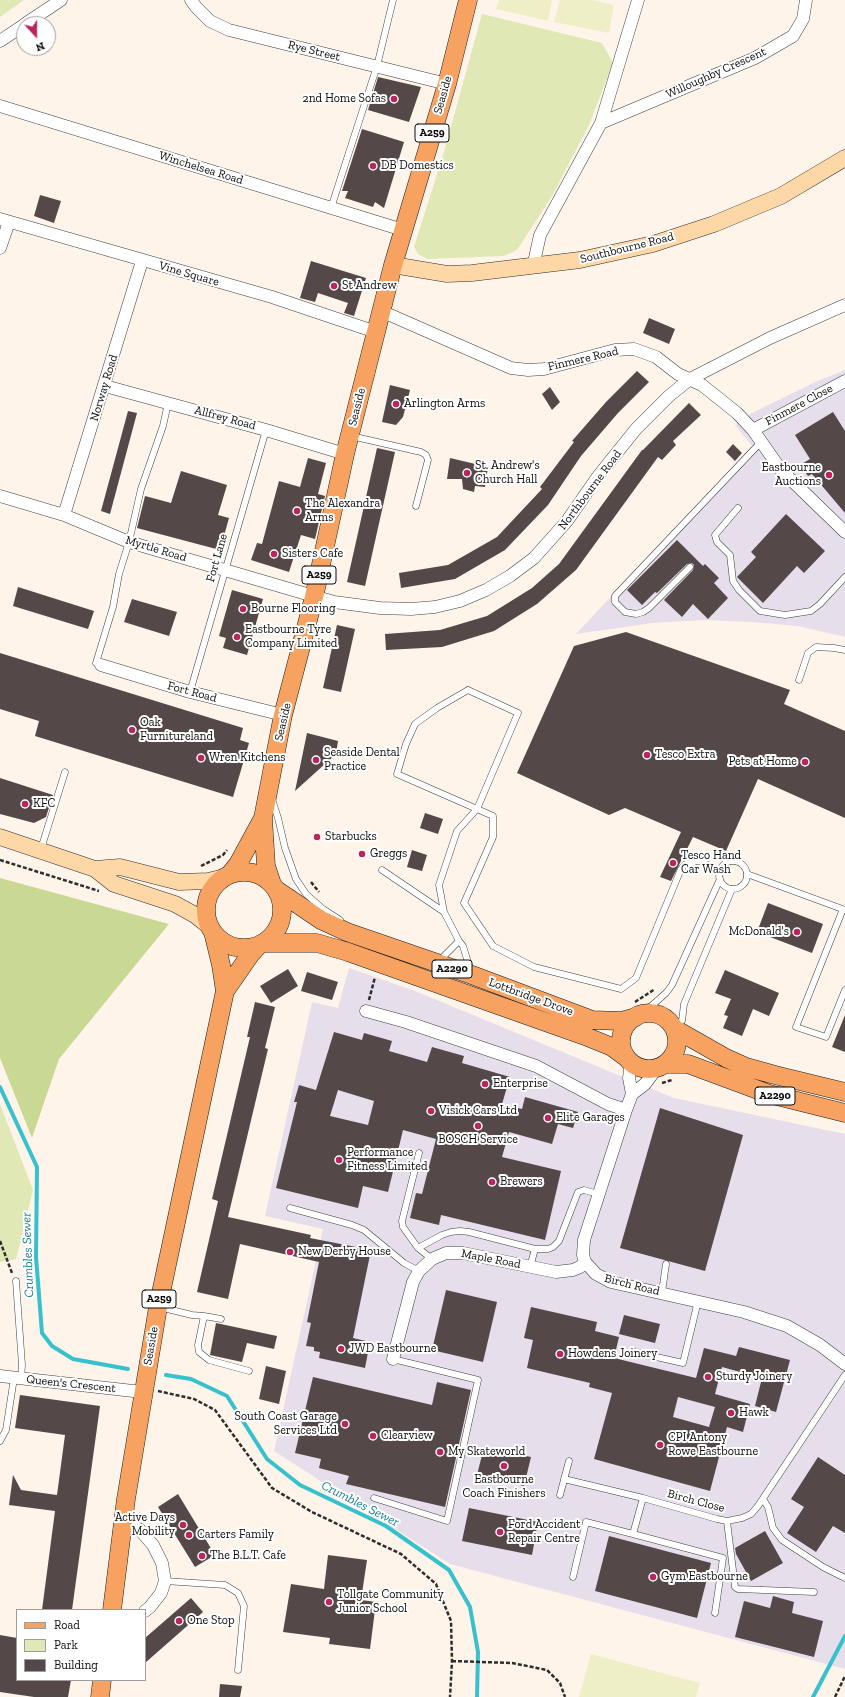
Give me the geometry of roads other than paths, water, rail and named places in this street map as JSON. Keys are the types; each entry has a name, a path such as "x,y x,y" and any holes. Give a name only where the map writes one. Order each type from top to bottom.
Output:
{"main road":[{"name":"Seaside","path":"275,887 266,866 263,818 283,715 314,596 345,454 381,311 403,230 447,84 468,0"},
{"name":"Seaside","path":"228,875 238,864 263,818"},
{"path":"245,871 257,874 264,876 275,887 282,905 282,920 272,937 262,944 248,948 237,947 226,943 211,929 206,912 210,892 217,883 228,875 245,871"},
{"name":"Lottbridge Drove","path":"275,887 321,920 347,932 472,975 592,1020 622,1021 638,1016"},
{"name":"Seaside","path":"112,1609 143,1390 158,1307 225,991 221,965 211,929"},
{"name":"Lottbridge Drove","path":"262,944 317,943 348,952 589,1038 612,1047 629,1060"},
{"name":"Seaside","path":"225,991 250,955 262,944"},
{"path":"650,1013 658,1015 666,1019 673,1027 677,1039 676,1048 672,1057 661,1066 648,1069 639,1067 629,1060 623,1051 622,1036 629,1022 638,1016 650,1013"},
{"name":"A2290","path":"673,1027 726,1058 746,1067 775,1076 845,1092"},
{"name":"A2290","path":"661,1066 688,1064 769,1094 845,1113"},
{"path":"100,1697 102,1681"}],"street":[{"path":"37,16 61,0"},
{"name":"Rye Street","path":"191,0 210,21 229,30 447,84"},
{"path":"533,267 540,235 601,123 638,0"},
{"name":"Willoughby Crescent","path":"601,123 755,58 793,36 803,19 806,0"},
{"path":"0,41 16,30"},
{"name":"Winchelsea Road","path":"0,106 403,230"},
{"name":"Southbourne Road","path":"393,266 447,274 533,267 580,260 653,244 714,224 780,196 845,158"},
{"path":"0,248 5,221"},
{"name":"Vine Square","path":"5,221 272,297 376,332"},
{"name":"Norway Road","path":"64,515 105,386 142,261"},
{"name":"Northbourne Road","path":"314,596 334,602 380,608 411,609 435,607 460,601 486,590 504,580 534,558 552,540 599,475 636,429 669,396 690,379 770,338 845,305"},
{"name":"Finmere Road","path":"381,311 511,368 528,370 544,369 615,350 634,349 656,357 678,374 708,389 737,413 753,430 781,470 845,532"},
{"name":"Finmere Close","path":"753,430 845,381"},
{"name":"Allfrey Road","path":"105,386 266,430 345,454"},
{"name":"Myrtle Road","path":"0,496 64,515 129,542 314,596"},
{"name":"Fort Road","path":"101,665 190,692 283,715"},
{"path":"0,837 95,869 114,884 175,904 195,915 211,929"},
{"path":"95,869 120,866 179,882 208,881 228,875"},
{"path":"366,1011 406,1022 536,1066 608,1104 626,1110"},
{"path":"586,1262 583,1255 584,1240 632,1094 629,1078 629,1060"},
{"path":"632,1094 645,1084 661,1066"},
{"name":"Maple Road","path":"393,1359 413,1282 419,1271 432,1259 446,1253 455,1252 546,1271 565,1271 580,1267 586,1262"},
{"name":"Birch Road","path":"586,1262 590,1269 602,1279 611,1282 662,1292 744,1312 787,1326 820,1345 845,1364"},
{"name":"Queen's Crescent","path":"0,1376 143,1390"},
{"path":"123,1525 139,1529 153,1545 162,1563 165,1581 161,1594 146,1609"}],"lane":[{"path":"331,208 377,66 393,0"},
{"path":"101,665 96,664 114,607 119,574 129,542 141,489 168,403"},
{"name":"Fort Lane","path":"190,692 266,430"},
{"path":"350,436 421,452 426,455 428,460 416,506"},
{"path":"690,567 649,608 643,612 636,614 625,612 615,602 615,596 761,442"},
{"path":"738,508 715,535 717,542 730,555 733,581 739,590 760,611 785,615 810,611 820,604 845,577"},
{"path":"799,680 808,653 812,650 816,648 834,648 845,650"},
{"path":"472,975 463,946 444,912 439,885 457,831 477,809 518,713 468,690 437,708 415,724 406,744 397,774 453,798 477,809 493,816 493,837 464,903 493,946 534,967 621,989 636,978 681,869 686,864 702,861 720,876 724,886 732,889 737,889 744,883 747,874 744,867 741,864 733,862 724,865 720,876 672,985 666,993 638,1016"},
{"path":"40,851 65,772"},
{"path":"268,790 296,879 306,894 323,909 339,920 347,932"},
{"path":"382,870 444,912"},
{"path":"747,874 844,910 796,1027 826,1037 845,990"},
{"path":"673,1027 682,1021 684,1004 732,889"},
{"path":"436,963 459,941"},
{"path":"419,1153 402,1221 403,1227 418,1248 432,1259"},
{"path":"418,1248 442,1235 460,1231 535,1249 548,1249 553,1247 559,1241 578,1192 584,1190 598,1194"},
{"path":"290,1208 352,1225 364,1230 404,1263 419,1271"},
{"path":"530,1267 535,1249"},
{"path":"662,1292 666,1264"},
{"path":"0,1440 6,1430 17,1378 22,1365 16,1281"},
{"path":"634,1352 683,1363 698,1301"},
{"path":"158,1307 192,1315 221,1319"},
{"path":"204,1316 198,1345 199,1352 209,1360 249,1371"},
{"path":"374,1498 448,1521 478,1380 393,1359"},
{"name":"Birch Close","path":"564,1479 644,1498 727,1521 742,1518 751,1514 763,1499 845,1375"},
{"path":"560,1495 569,1461"},
{"path":"633,1534 644,1498"},
{"path":"763,1499 768,1507 773,1528 782,1540 823,1567 845,1578"},
{"path":"727,1521 735,1587 738,1589 814,1592"},
{"path":"573,1577 586,1522 723,1558 715,1613"},
{"path":"165,1581 225,1585 238,1593 244,1606 238,1670"}],"waterway":[{"name":"Crumbles Sewer","path":"0,1087 37,1167 36,1257 42,1333 52,1346 73,1359 128,1369"},
{"name":"Crumbles Sewer","path":"166,1375 191,1379 227,1396 267,1459 300,1485 386,1526 449,1570 470,1607 478,1652 477,1697"},
{"path":"813,1697 845,1636"}],"place":[{"name":"2nd Home Sofas","path":"394,99"},
{"name":"DB Domestics","path":"373,166"},
{"name":"St Andrew","path":"334,286"},
{"name":"Arlington Arms","path":"396,404"},
{"name":"St. Andrew's Church Hall","path":"467,473"},
{"name":"Eastbourne Auctions","path":"829,475"},
{"name":"The Alexandra Arms","path":"297,511"},
{"name":"Sisters Cafe","path":"274,554"},
{"name":"Bourne Flooring","path":"243,609"},
{"name":"Eastbourne Tyre Company Limited","path":"237,637"},
{"name":"Oak Furnitureland","path":"132,730"},
{"name":"Tesco Extra","path":"647,755"},
{"name":"Wren Kitchens","path":"201,758"},
{"name":"Seaside Dental Practice","path":"316,760"},
{"name":"Pets at Home","path":"805,762"},
{"name":"KFC","path":"25,804"},
{"name":"Starbucks","path":"317,837"},
{"name":"Greggs","path":"362,854"},
{"name":"Tesco Hand Car Wash","path":"673,863"},
{"name":"McDonald's","path":"797,932"},
{"name":"Enterprise","path":"485,1084"},
{"name":"Visick Cars Ltd","path":"431,1111"},
{"name":"Elite Garages","path":"548,1118"},
{"name":"BOSCH Service","path":"478,1126"},
{"name":"Performance Fitness Limited","path":"339,1160"},
{"name":"Brewers","path":"492,1182"},
{"name":"New Derby House","path":"290,1252"},
{"name":"JWD Eastbourne","path":"341,1349"},
{"name":"Howdens Joinery","path":"560,1354"},
{"name":"Sturdy Joinery","path":"708,1377"},
{"name":"Hawk","path":"731,1413"},
{"name":"South Coast Garage Services Ltd","path":"345,1424"},
{"name":"Clearview","path":"373,1436"},
{"name":"CPI Antony Rowe Eastbourne","path":"660,1445"},
{"name":"My Skateworld","path":"440,1452"},
{"name":"Eastbourne Coach Finishers","path":"504,1466"},
{"name":"Active Days Mobility","path":"183,1525"},
{"name":"Ford Accident Repair Centre","path":"500,1532"},
{"name":"Carters Family","path":"189,1535"},
{"name":"The B.L.T. Cafe","path":"202,1556"},
{"name":"Gym Eastbourne","path":"653,1577"},
{"name":"Tollgate Community Junior School","path":"329,1602"},
{"name":"One Stop","path":"179,1621"}]}
